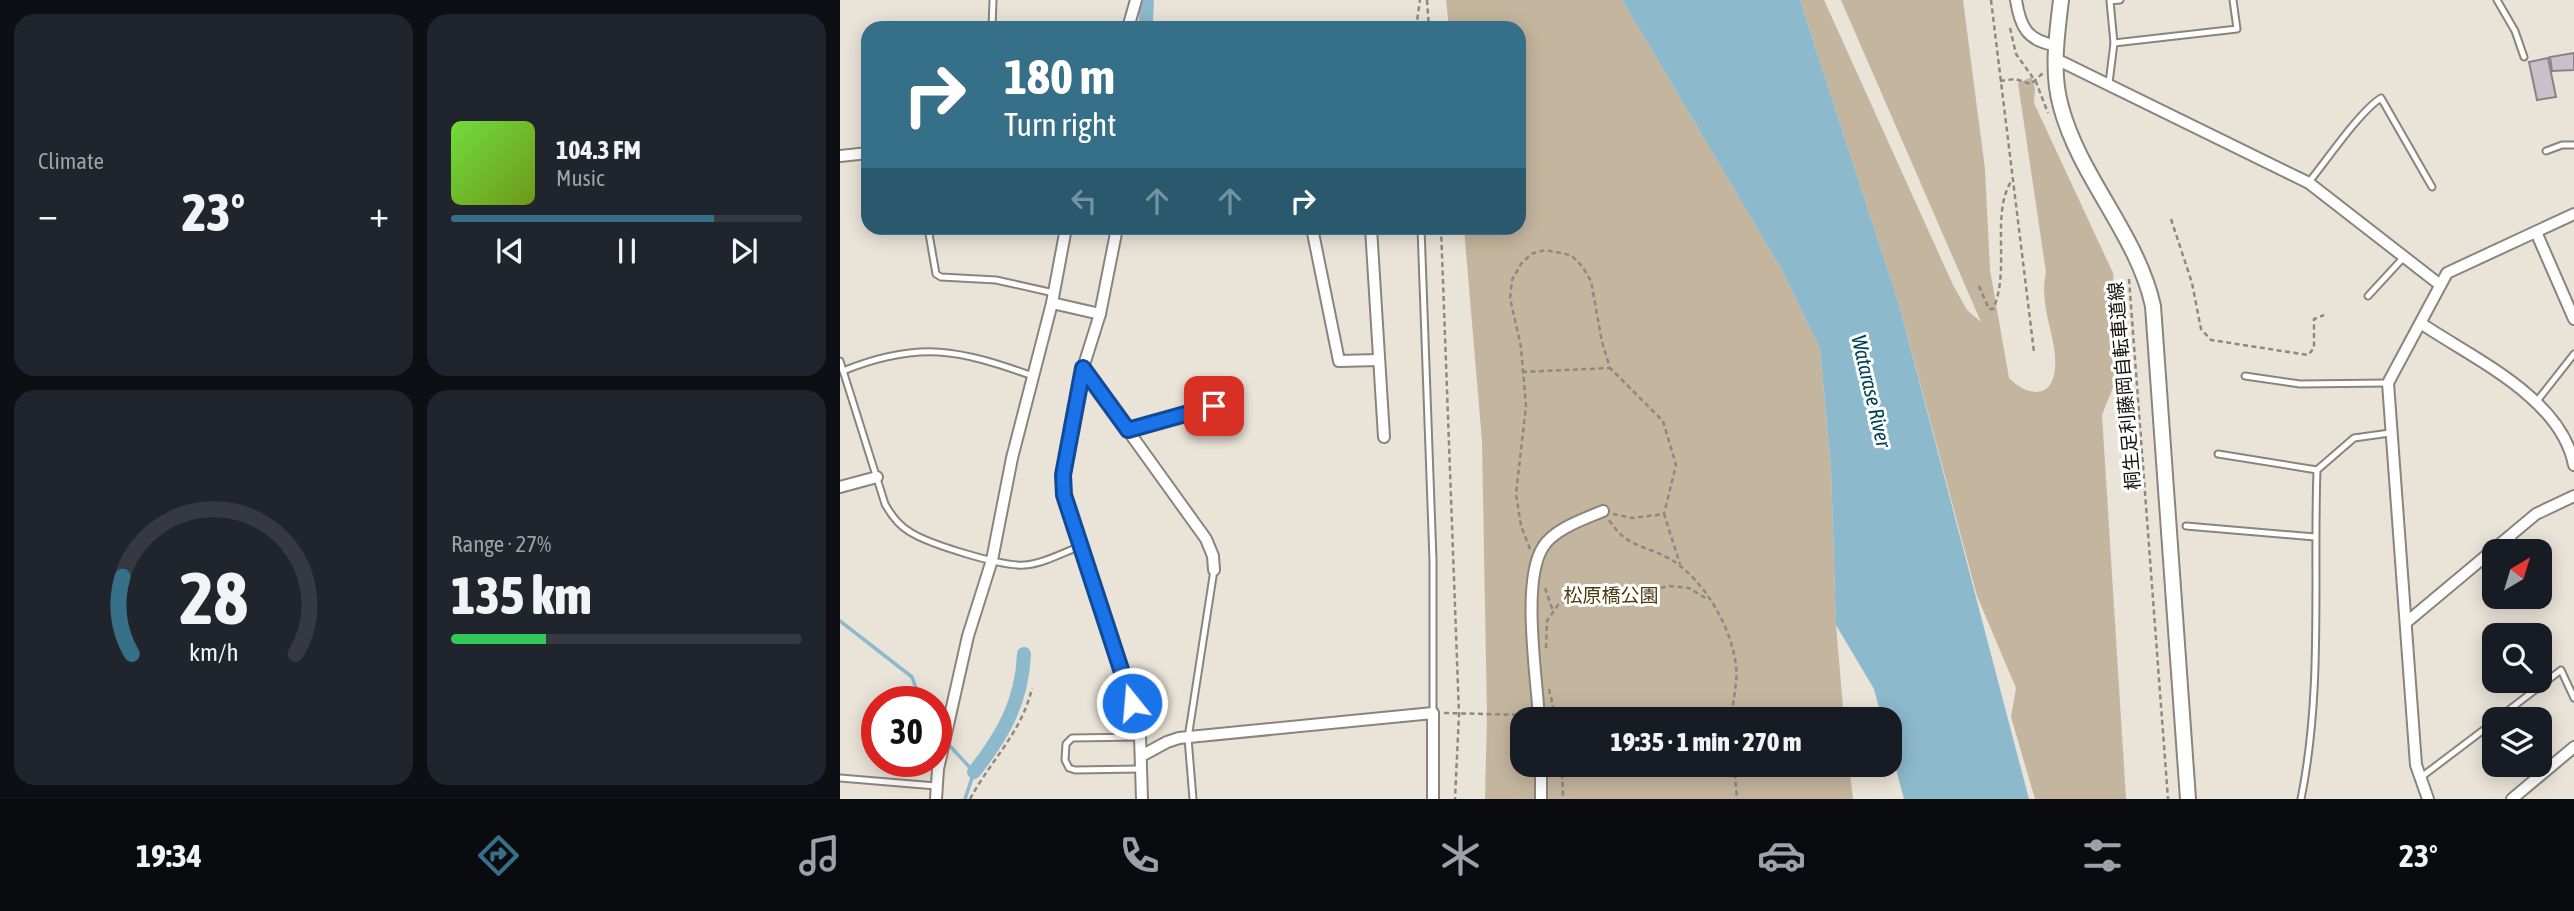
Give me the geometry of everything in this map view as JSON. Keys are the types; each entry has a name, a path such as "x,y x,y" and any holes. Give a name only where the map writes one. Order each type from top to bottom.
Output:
{"street":[{"path":"1130,21 1136,0"},
{"path":"2016,0 2022,27 2028,35 2109,83 2309,183 2439,284"},
{"path":"2060,0 2056,52 2061,110 2074,141 2138,262 2152,306 2188,799"},
{"path":"840,156 861,154"},
{"path":"2428,799 2416,765 2388,383 2447,273 2574,214"},
{"path":"2536,232 2574,319"},
{"path":"936,799 936,786 975,606 992,560 1012,458 1053,298 1065,235"},
{"path":"1116,235 1100,314 1083,368 1206,539 1213,556 1214,570"},
{"path":"1313,235 1339,361 1379,360"},
{"path":"1371,235 1384,437"},
{"path":"1053,298 1100,314"},
{"path":"2422,324 2537,401 2561,429 2571,450 2574,465"},
{"path":"1128,430 1214,406"},
{"path":"840,487 877,477"},
{"path":"2407,621 2536,514 2574,496"},
{"path":"1538,707 1531,585 1535,563 1544,545 1561,531 1603,511"},
{"path":"1122,669 1143,755 1142,799"},
{"path":"1143,755 1167,741 1433,713 1433,799"},
{"path":"2512,799 2535,776 2574,747"},
{"path":"1541,777 1541,799"}],"lane":[{"path":"992,21 993,0"},
{"path":"2109,83 2114,43 2110,1 2120,0"},
{"path":"2114,43 2236,29 2233,0"},
{"path":"2497,0 2515,31 2524,57"},
{"path":"2309,183 2352,130 2367,106 2381,98 2432,187"},
{"path":"2546,151 2562,145 2574,145"},
{"path":"929,235 936,274 941,277 985,278 1053,298"},
{"path":"1421,235 1433,560 1433,713"},
{"path":"2368,296 2404,257"},
{"path":"844,371 899,354 934,350 978,357 1033,376"},
{"path":"2537,401 2574,354"},
{"path":"840,361 877,477 892,516 904,528 921,538 992,560 1025,565 1082,546"},
{"path":"1083,368 1063,475 1064,495 1122,669"},
{"path":"2245,376 2300,384 2388,383"},
{"path":"2301,799 2313,722 2318,647 2315,537 2317,470 2354,438 2390,433"},
{"path":"2218,454 2317,470"},
{"path":"2186,526 2315,537"},
{"path":"2511,534 2513,539"},
{"path":"1193,799 1188,738 1214,570"},
{"path":"2512,707 2561,670 2574,698"},
{"path":"2420,778 2482,730"},
{"path":"1140,736 1072,738 1066,744 1065,760 1069,768 1075,770 1143,769"},
{"path":"840,778 936,786"}],"path":[{"path":"1417,21 1420,0"},
{"path":"1427,0 1428,21"},
{"path":"1992,0 2034,352"},
{"path":"2009,21 2016,54 2036,82 2052,124"},
{"path":"2000,80 2015,79 2026,84 2036,82"},
{"path":"1979,286 1989,309 1993,309 2000,287 2004,197 2012,179"},
{"path":"2171,219 2192,283 2201,329 2211,340 2308,355 2314,348 2314,319 2324,315"},
{"path":"1441,235 1459,714 1455,799"},
{"path":"1535,563 1521,526 1516,495 1526,406 1510,298 1512,280 1521,264 1531,254 1545,250 1571,255 1591,281 1610,368 1662,421 1672,444 1676,465 1664,514 1681,566 1707,599 1728,635 1736,666 1733,707"},
{"name":"桐生足利藤岡自転車道線","path":"2129,274 2168,799"},
{"path":"1522,372 1610,368"},
{"path":"1603,511 1632,518 1664,514"},
{"path":"1603,511 1626,540 1681,566"},
{"path":"1546,655 1546,621 1558,605 1576,595 1625,597 1669,586 1689,589 1707,599"},
{"path":"1548,684 1553,707"},
{"path":"970,799 988,767 1018,728 1032,688"},
{"path":"1433,713 1510,716"},
{"path":"1562,777 1563,799"},
{"path":"1735,777 1737,799"}],"green space":[{"name":"松原橋公園","path":"1446,0 1622,0 1782,270 1820,349 1831,468 1836,625 1843,707 1510,707 1510,777 1850,777 1853,799 1485,799 1487,716 1482,441 1465,235 1526,235 1526,21 1448,21"},
{"path":"1800,0 1824,0 1953,285 1967,310 1981,322 1841,0 1963,0 1985,169 1990,270 2009,378 2015,384 2030,391 2043,390 2053,379 2055,369 2054,346 2044,298 2046,272 2018,83 2032,77 2034,103 2113,273 2121,367 2102,415 2126,799 2035,799 2011,717 2016,688 1977,596 1900,308"}],"water":[{"name":"Watarase River","path":"1622,0 1800,0 1900,308 2029,799 1904,799 1898,777 1902,777 1902,707 1879,707 1874,689 1836,625 1831,468 1820,349 1782,270"}],"building":[{"path":"2574,53 2574,70 2552,71 2550,57"},
{"path":"2548,58 2556,97 2537,100 2529,62"}],"waterway":[{"path":"1146,20 1147,0"},
{"path":"840,621 912,677 915,686"},
{"path":"974,772 994,745 1015,703 1024,654"},
{"path":"952,748 974,772 965,799"}],"route":[{"path":"1132,703 1128,684 1101,612 1096,587 1070,519 1064,495 1063,475 1083,368 1128,430 1214,406"}]}
